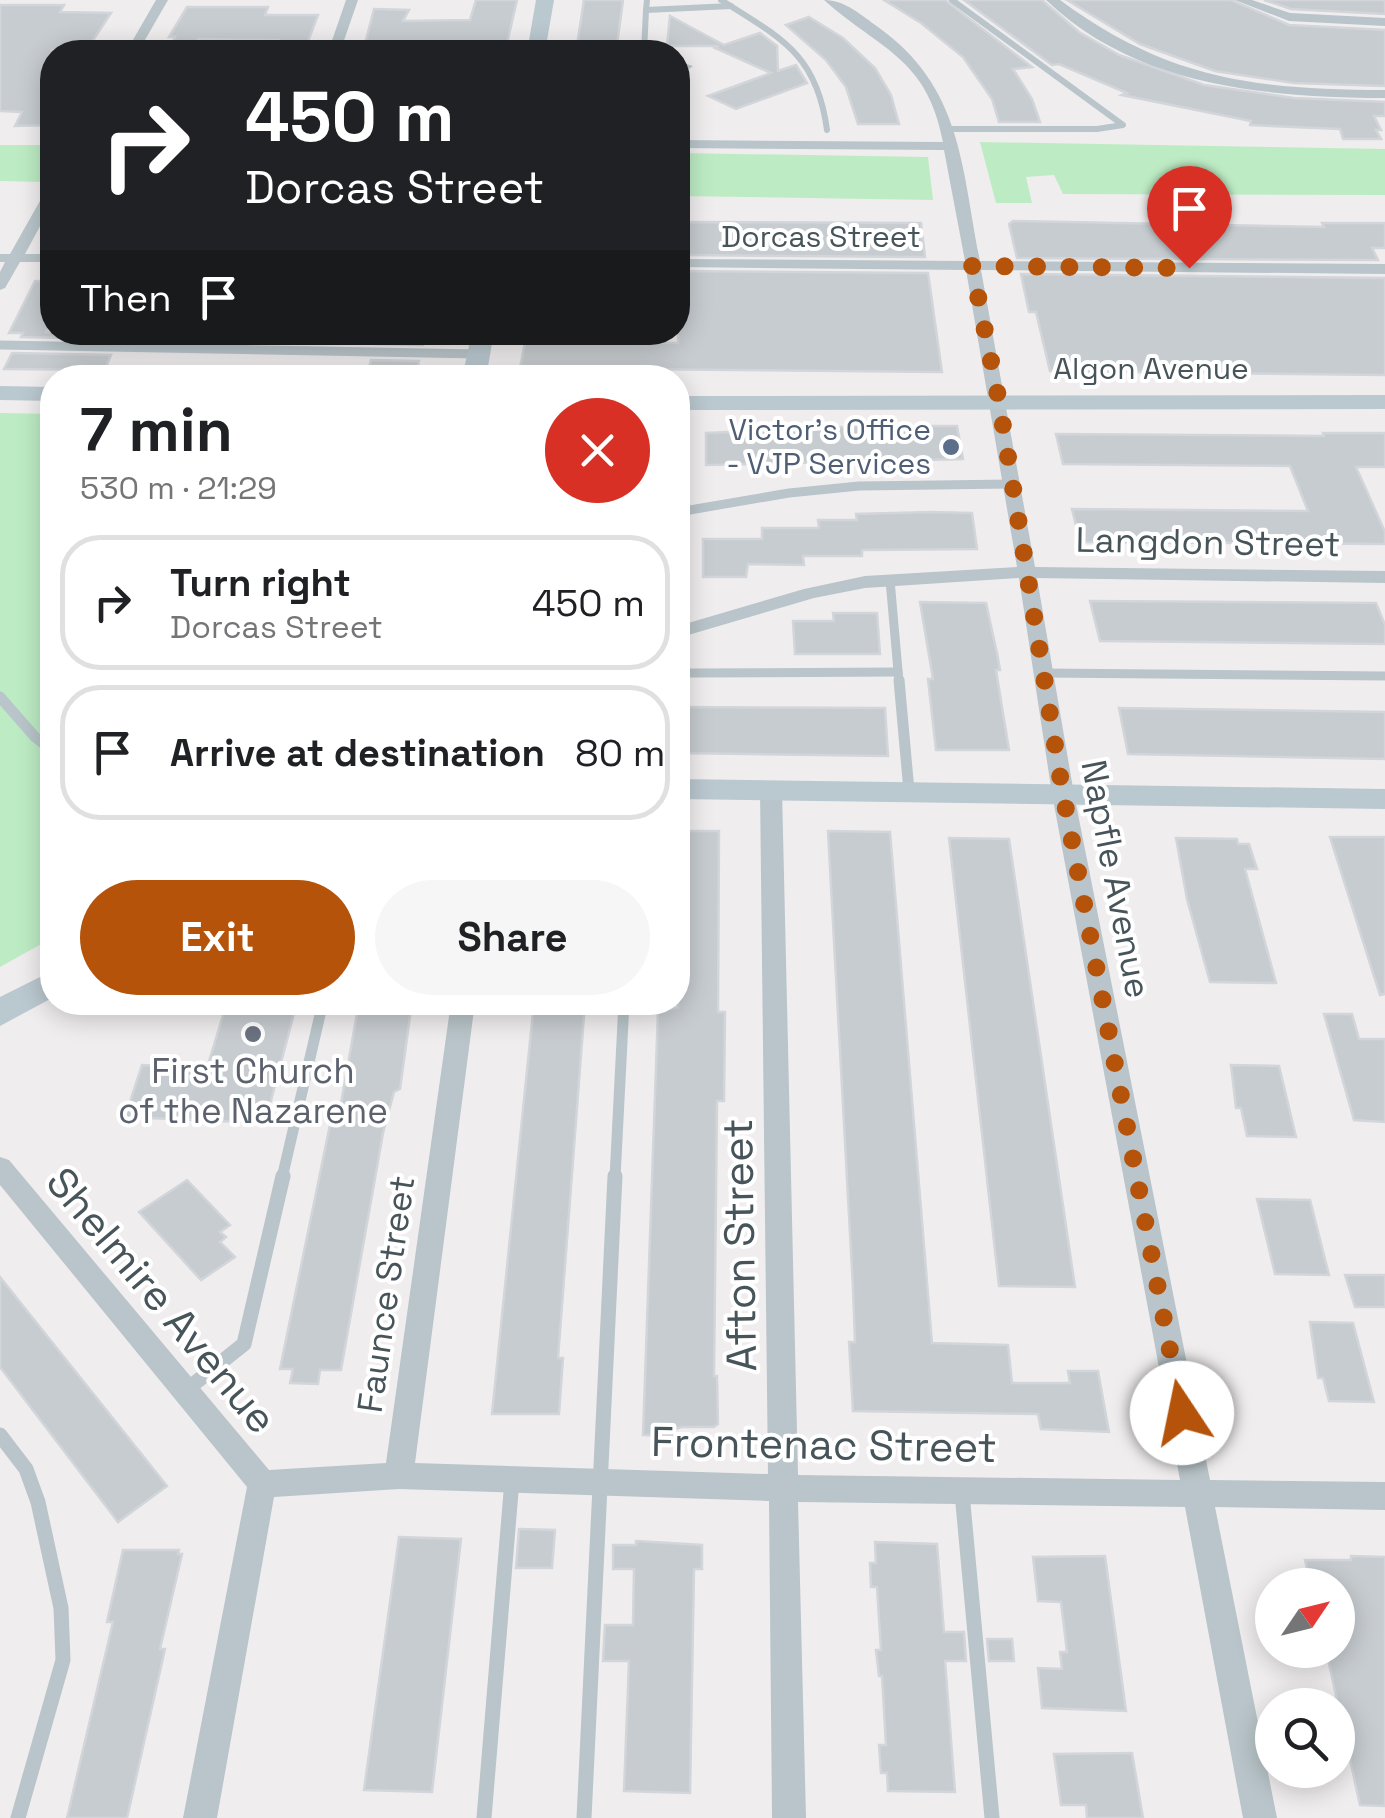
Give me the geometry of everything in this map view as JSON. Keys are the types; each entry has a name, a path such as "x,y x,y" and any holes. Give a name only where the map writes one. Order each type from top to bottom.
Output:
{"street":[{"path":"139,40 162,0"},
{"path":"338,40 352,0"},
{"path":"538,40 546,0"},
{"name":"Napfle Avenue","path":"830,0 903,51 940,99 999,401 1063,794 1260,1818"},
{"path":"1052,0 1124,51 1190,76 1220,84 1300,94 1385,94"},
{"path":"1241,0 1289,17 1385,22"},
{"path":"690,144 951,146"},
{"path":"0,285 7,258 40,210"},
{"path":"7,258 40,258"},
{"name":"Dorcas Street","path":"690,263 1385,269"},
{"path":"0,393 40,394"},
{"name":"Algon Avenue","path":"690,403 1385,402"},
{"name":"Langdon Street","path":"690,629 812,593 890,580 1026,572 1385,577"},
{"path":"690,790 1385,800"},
{"name":"Afton Street","path":"771,790 788,1818"},
{"path":"0,1013 40,990"},
{"name":"Faunce Street","path":"399,1476 461,1015"},
{"name":"Shelmire Avenue","path":"0,1168 262,1484"},
{"name":"Frontenac Street","path":"262,1484 399,1476 783,1488 1198,1490 1385,1496"},
{"path":"200,1818 262,1484"}],"lane":[{"path":"645,40 647,0"},
{"path":"722,0 777,36 801,61 821,90 828,130"},
{"path":"947,129 1097,129 1123,124 952,0"},
{"path":"646,10 731,6"},
{"path":"0,345 478,355"},
{"path":"690,510 859,486 1012,484"},
{"path":"890,580 909,792"},
{"path":"690,674 898,672"},
{"path":"1044,673 1385,676"},
{"path":"0,698 40,741"},
{"path":"185,1391 244,1344 320,1015"},
{"path":"584,1818 623,1015"},
{"path":"0,1435 26,1469 38,1502 61,1608 63,1660 18,1818"},
{"path":"484,1818 512,1480"},
{"path":"961,1489 992,1818"}],"green space":[{"path":"980,142 1385,149 1385,195 1063,194 1054,175 1026,177 1032,203 996,203"},
{"path":"0,145 40,145 40,182 0,181"},
{"path":"690,153 928,157 933,200 690,196"},
{"path":"0,413 40,414 40,945 0,967"}],"building":[{"path":"476,0 517,0 508,40 366,40 374,9 409,10 403,21 470,20"},
{"path":"584,0 623,0 618,40 578,40"},
{"path":"884,0 945,0 1032,67 1013,69 1032,99 1040,122 999,122 992,99 963,57"},
{"path":"964,0 1042,0 1079,32 1119,55 1204,85 1294,98 1385,102 1385,116 1374,116 1381,139 1343,139 1340,129 1250,125 1251,121 1122,95 1127,93 1059,64 1052,65"},
{"path":"1067,0 1231,0 1289,25 1385,30 1385,86 1294,83 1215,71 1140,44"},
{"path":"1264,0 1385,0 1385,14 1291,9"},
{"path":"0,5 64,5 60,12 111,13 93,40 40,40 40,125 15,126 22,112 0,111"},
{"path":"187,7 268,7 265,15 318,15 309,40 169,37"},
{"path":"670,16 724,45 760,33 777,46 778,71 796,65 807,83 736,109 708,96 771,73 715,48 719,46 690,46 690,40 668,40"},
{"path":"809,17 843,38 875,68 891,95 899,124 858,124 846,87 826,60 786,25"},
{"path":"1013,221 1324,227 1322,223 1385,223 1385,248 1372,248 1378,260 1017,258 1009,224"},
{"path":"690,222 921,223 925,257 690,255"},
{"path":"690,271 928,273 942,372 690,370 690,365 521,365 524,345 690,345"},
{"path":"1021,274 1385,278 1385,375 1050,371 1036,312 1029,312"},
{"path":"35,281 40,281 40,337 9,333"},
{"path":"12,353 111,355 107,365 4,369"},
{"path":"371,360 419,361 418,365 370,365"},
{"path":"957,426 963,459 706,465 706,433"},
{"path":"1323,433 1385,433 1385,467 1356,467 1385,532 1385,544 1080,542 1072,509 1308,511 1290,466 1063,464 1056,434 1324,436"},
{"path":"972,513 977,549 862,550 862,556 803,556 804,565 748,564 746,577 703,577 703,539 762,539 762,528 819,528 818,520 857,520 856,514"},
{"path":"1090,601 1376,603 1385,625 1385,644 1100,641"},
{"path":"920,602 986,603 1000,670 996,670 1009,750 936,750 928,679 933,679"},
{"path":"833,613 877,613 880,654 795,654 793,621 834,621"},
{"path":"690,707 885,708 888,756 690,753"},
{"path":"1119,708 1385,712 1385,759 1128,754"},
{"path":"690,831 719,831 718,1012 725,1012 724,1101 717,1101 714,1376 718,1424 682,1427 675,1429 675,1436 643,1435 658,1015 690,1015"},
{"path":"828,831 890,832 932,1343 1008,1345 1012,1383 1070,1383 1068,1371 1098,1371 1109,1432 1041,1429 1038,1414 853,1411 849,1342 855,1342 853,1288"},
{"path":"1330,837 1385,837 1385,994 1380,995"},
{"path":"949,838 1009,839 1075,1287 999,1286"},
{"path":"1176,838 1237,839 1238,844 1249,844 1257,869 1245,869 1276,983 1210,982 1187,899"},
{"path":"1324,1014 1352,1014 1359,1039 1385,1039 1385,1122 1354,1120"},
{"name":"First Church of the Nazarene","path":"223,1015 294,1015 265,1123 125,1117 142,1065 207,1068"},
{"path":"357,1015 410,1015 400,1089 394,1092 383,1133 341,1370 320,1370 318,1384 290,1383 293,1369 280,1369 332,1115 339,1115"},
{"path":"533,1015 584,1015 558,1358 563,1358 559,1414 492,1414"},
{"path":"1231,1065 1279,1066 1296,1137 1247,1136 1241,1108 1236,1108"},
{"path":"187,1180 230,1225 220,1232 226,1237 220,1242 235,1257 201,1280 139,1212"},
{"path":"1257,1199 1310,1200 1329,1275 1275,1274"},
{"path":"1345,1275 1385,1275 1385,1307 1355,1307"},
{"path":"0,1277 167,1486 118,1522 0,1367"},
{"path":"1310,1322 1353,1323 1374,1402 1329,1401 1323,1378 1318,1378"},
{"path":"519,1529 555,1530 552,1568 516,1568"},
{"path":"399,1537 461,1539 432,1792 364,1790"},
{"path":"636,1541 702,1545 702,1569 694,1569 690,1793 624,1791 629,1661 603,1661 605,1625 633,1625 634,1569 613,1569 613,1545 636,1545"},
{"path":"875,1542 937,1544 944,1632 964,1632 966,1661 945,1661 955,1792 888,1791 887,1773 881,1773 879,1745 886,1745 882,1676 876,1650 881,1650 877,1587 871,1587 870,1563 876,1563"},
{"path":"123,1550 179,1550 178,1554 182,1554 160,1649 165,1649 127,1818 67,1818 113,1622 107,1622"},
{"path":"1105,1556 1126,1711 1042,1708 1038,1668 1062,1669 1060,1652 1067,1652 1061,1602 1038,1601 1033,1557"},
{"path":"1351,1556 1385,1557 1385,1806 1360,1805 1355,1782 1355,1688 1334,1688 1330,1668 1355,1668 1355,1568 1307,1568 1305,1560 1351,1560"},
{"path":"987,1639 1012,1639 1014,1661 989,1661"},
{"path":"1132,1753 1143,1818 1087,1818 1086,1805 1061,1805 1054,1754"}],"place":[{"name":"Victor's Office - VJP Services","path":"951,447"},
{"name":"First Church of the Nazarene","path":"253,1034"}],"route":[{"path":"1182,1413 1063,794 999,401 972,266 1189,268"}]}
